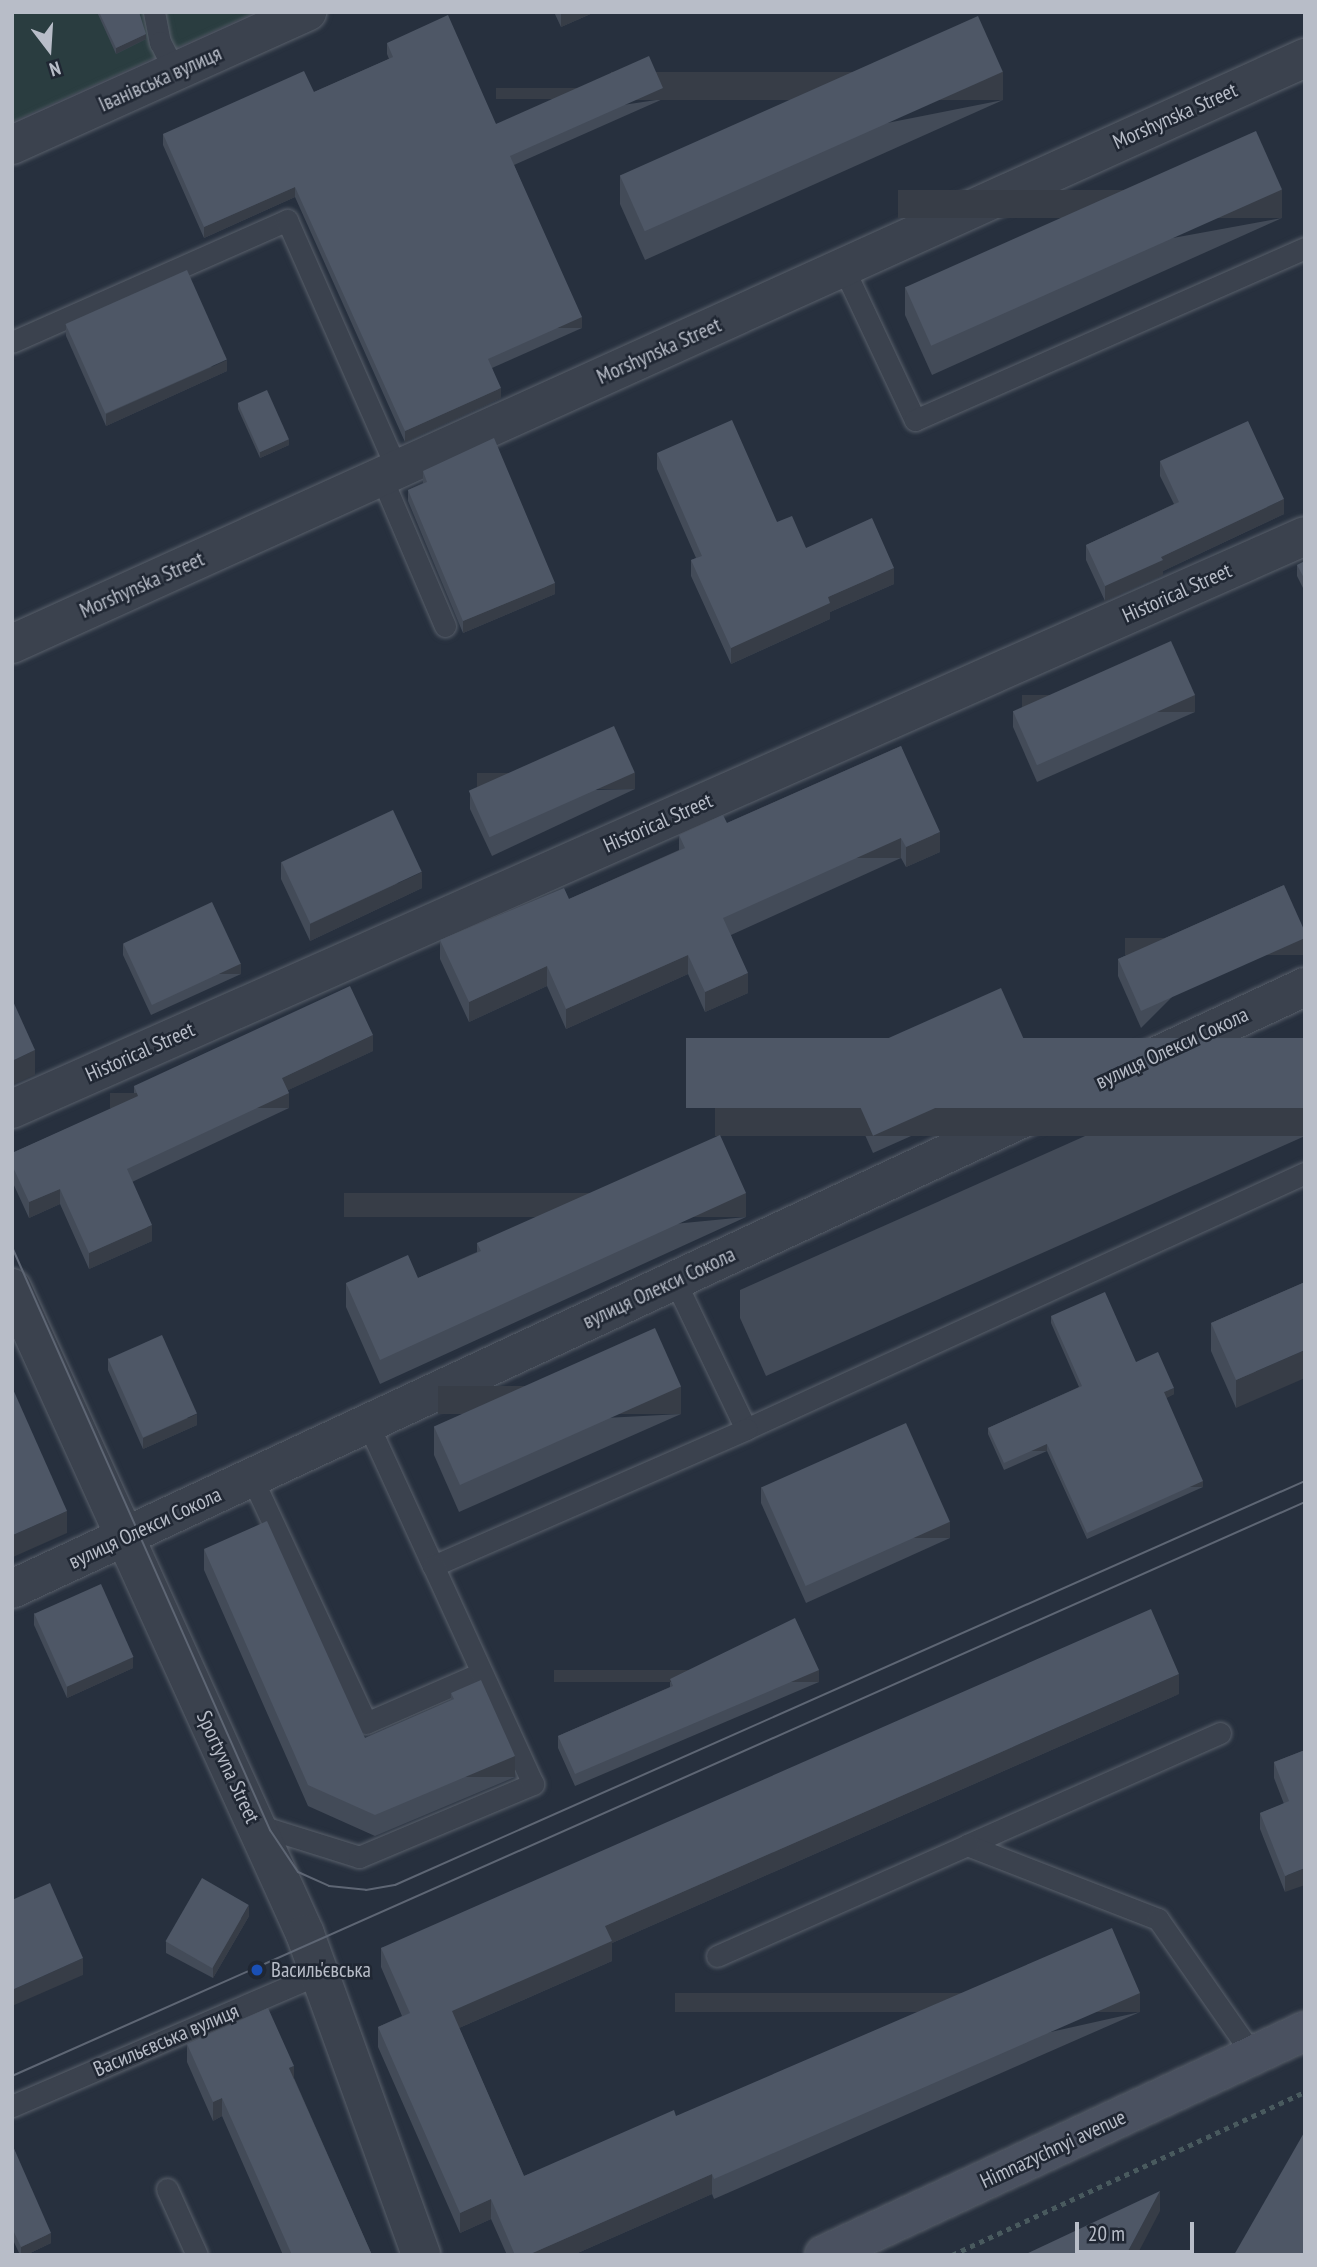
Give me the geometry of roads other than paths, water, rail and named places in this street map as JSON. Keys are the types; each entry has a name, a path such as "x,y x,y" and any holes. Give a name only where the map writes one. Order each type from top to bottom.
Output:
{"main road":[{"name":"Himnazychnyi avenue","path":"824,2255 1286,2038"}],"street":[{"name":"Іванівська вулиця","path":"12,145 307,12"},
{"name":"Morshynska Street","path":"12,644 1305,58"},
{"name":"Historical Street","path":"12,1109 1305,537"},
{"name":"вулиця Олекси Сокола","path":"12,1589 1305,986"},
{"name":"Sportyvna Street","path":"12,1288 319,1974 421,2255"}],"lane":[{"path":"154,12 160,42 175,72"},
{"path":"12,342 286,220 389,473 444,626"},
{"path":"843,267 915,420 1305,248"},
{"path":"433,1566 746,1429 1305,1173"},
{"path":"675,1281 746,1429"},
{"path":"254,1824 359,1857 533,1784 368,1424"},
{"path":"252,1478 366,1723 481,1673"},
{"path":"716,1956 1220,1733"},
{"path":"967,1845 1158,1919 1286,2038"},
{"name":"Васильєвська вулиця","path":"12,2106 319,1974"},
{"path":"167,2189 197,2255"}],"tram line":[{"path":"12,1247 270,1830 298,1872 329,1886 366,1890 395,1885 1305,1481"},
{"path":"12,2076 1305,1502"}],"place":[{"name":"Василь'євська","path":"257,1970"}]}
